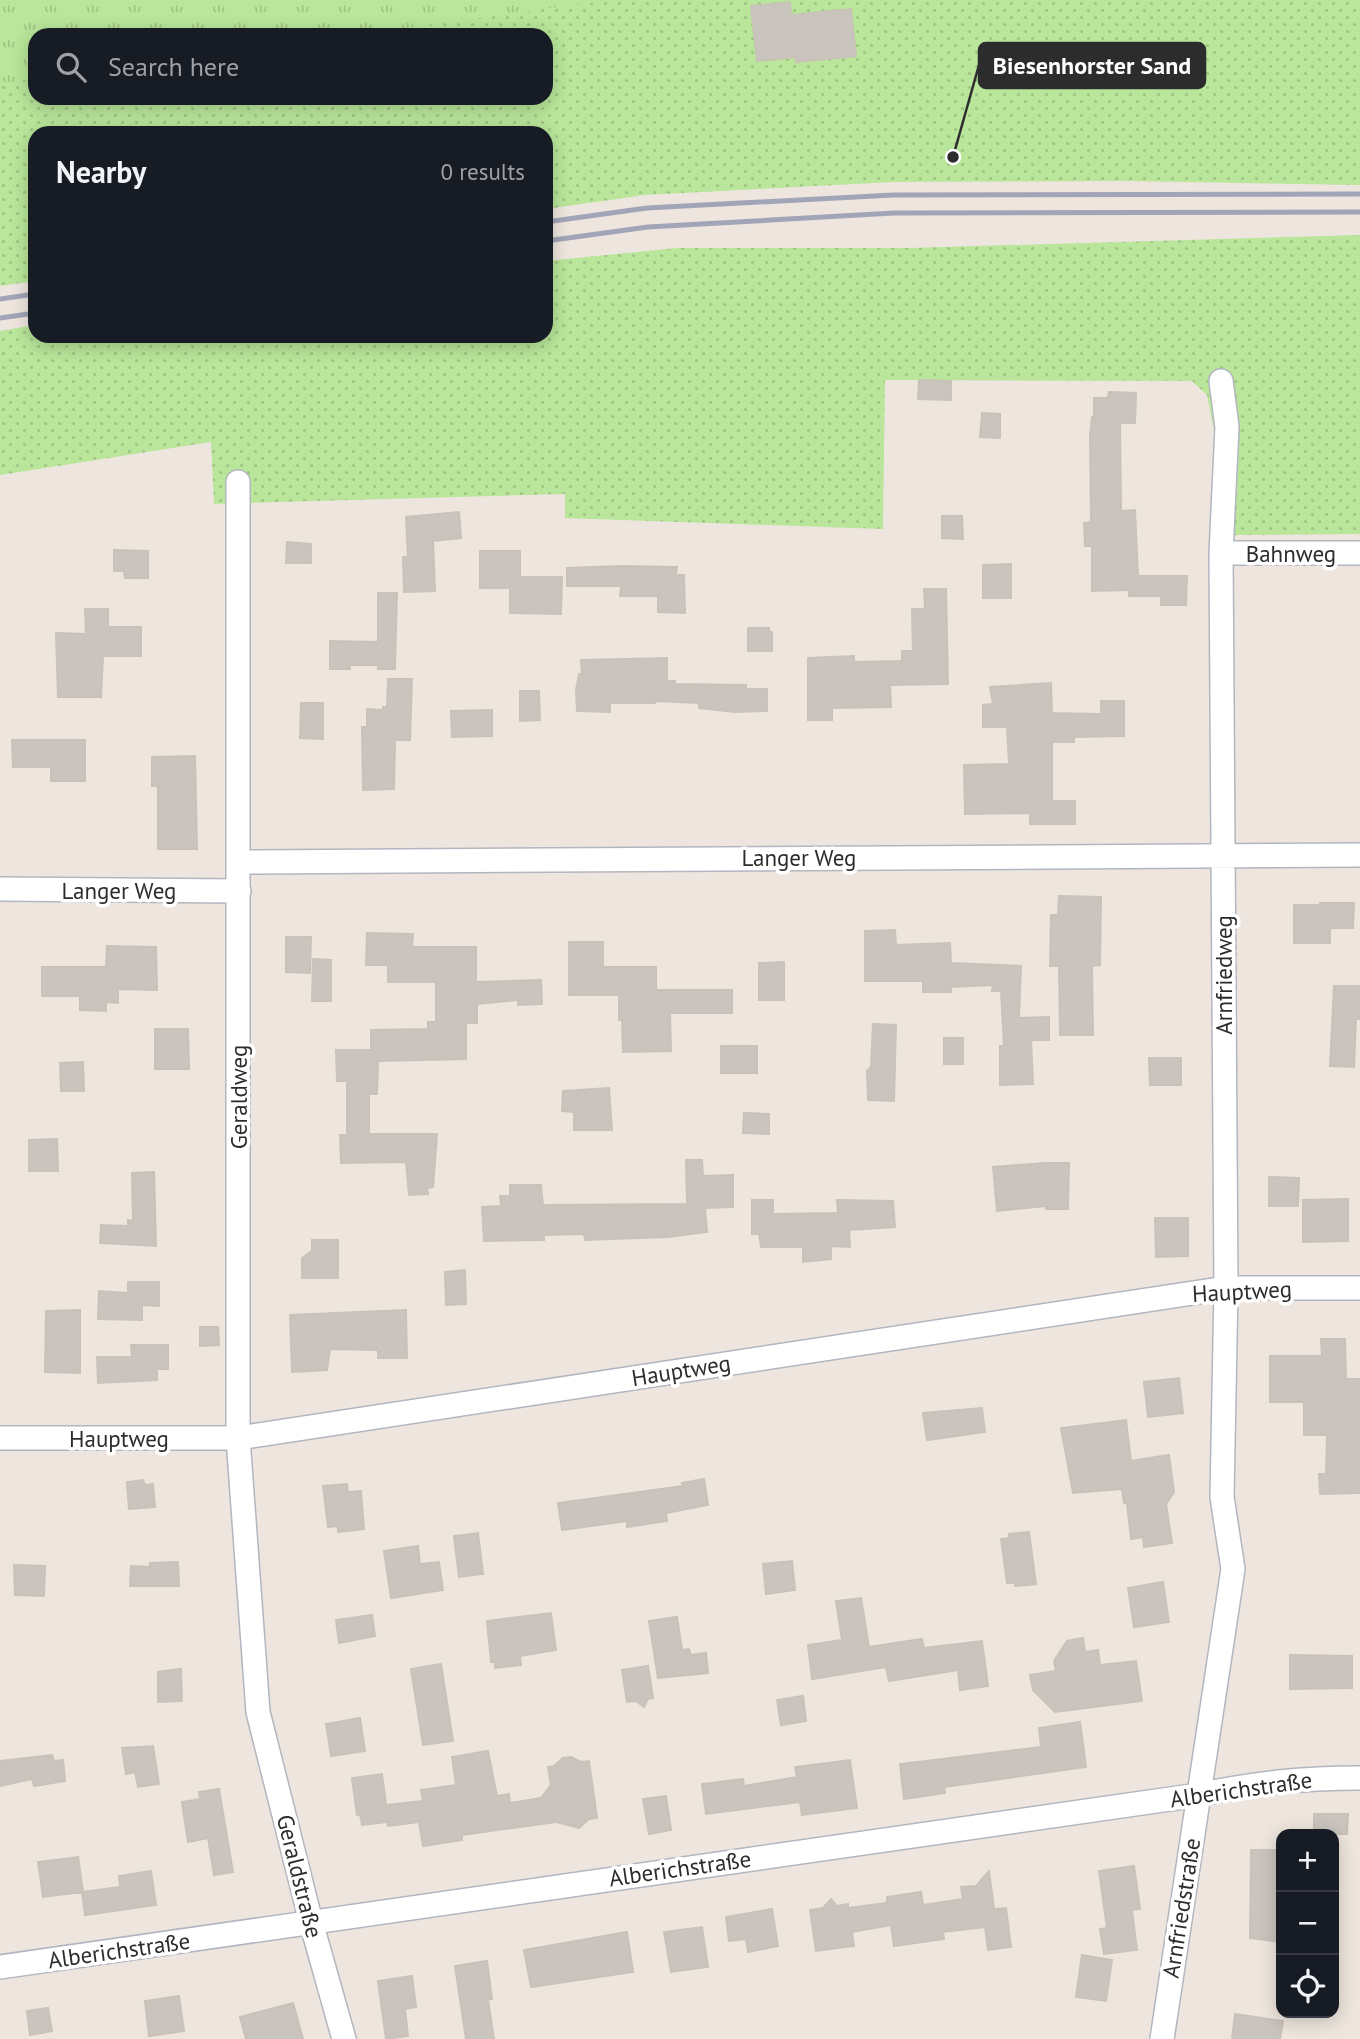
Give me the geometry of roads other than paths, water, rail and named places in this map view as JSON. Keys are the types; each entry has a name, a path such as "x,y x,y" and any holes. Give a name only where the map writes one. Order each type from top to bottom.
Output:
{"street":[{"name":"Arnfriedweg","path":"1221,381 1227,427 1221,553 1226,1288 1222,1497 1233,1569"},
{"name":"Geraldweg","path":"238,482 238,1438 258,1712"},
{"name":"Bahnweg","path":"1221,553 1360,553"},
{"name":"Langer Weg","path":"239,862 1360,855"},
{"name":"Langer Weg","path":"0,889 239,891"},
{"name":"Hauptweg","path":"0,1438 238,1438 1226,1288 1360,1288"},
{"name":"Arnfriedstraße","path":"1162,2039 1233,1569"},
{"name":"Geraldstraße","path":"258,1712 344,2039"},
{"name":"Alberichstraße","path":"0,1967 1274,1781 1360,1778"}],"railway":[{"path":"553,221 647,208 893,195 1360,194"},
{"path":"553,240 648,227 894,213 1360,212"},
{"path":"0,299 28,295"},
{"path":"0,318 28,314"}],"place":[{"name":"Biesenhorster Sand","path":"953,157"}]}
